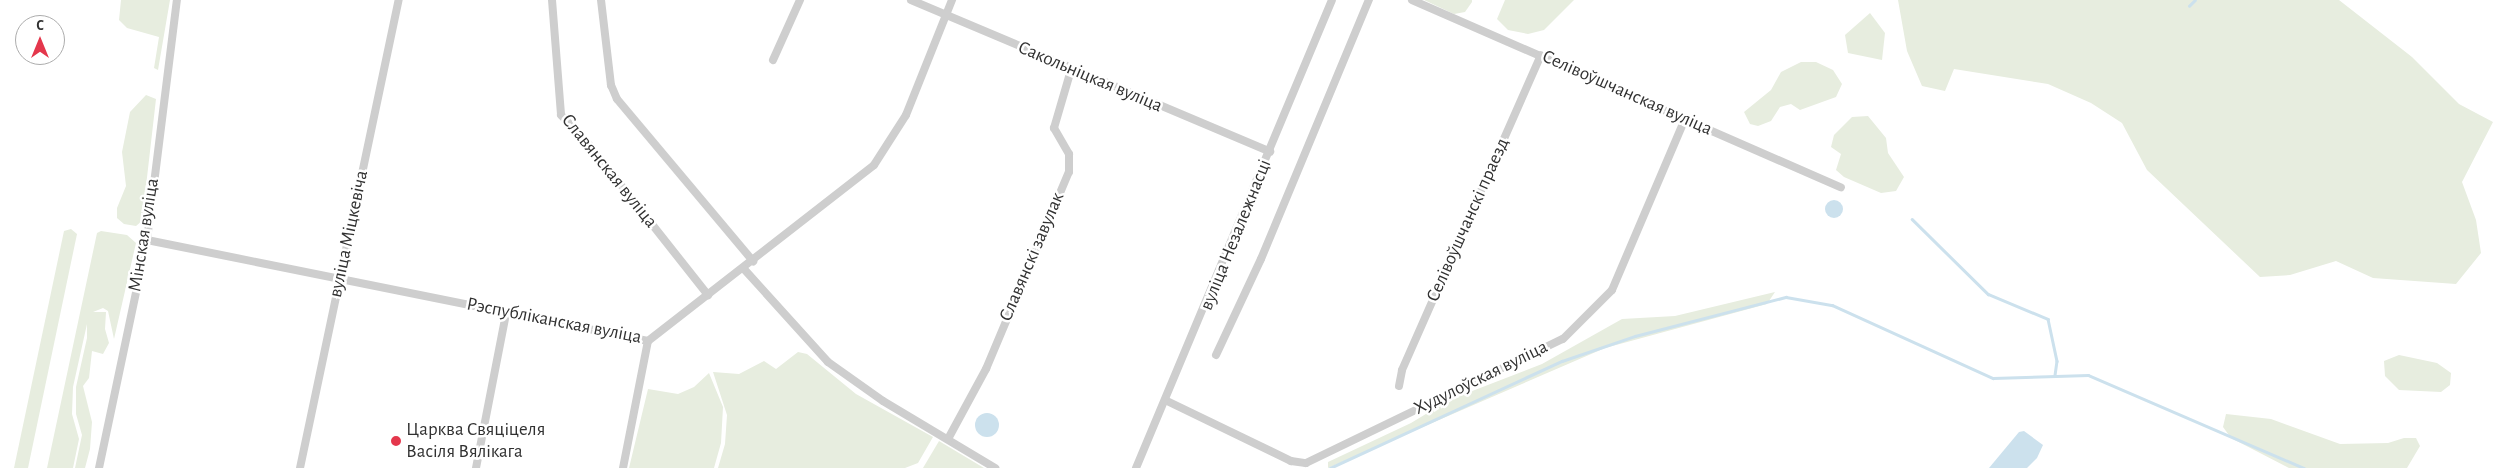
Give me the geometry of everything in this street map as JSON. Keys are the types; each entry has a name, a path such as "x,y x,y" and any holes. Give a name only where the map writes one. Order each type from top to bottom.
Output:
{"street":[{"name":"Мінская вуліца","path":"99,468 146,240 177,0"},
{"name":"вуліца Міцкевіча","path":"300,468 400,0"},
{"name":"Славянская вуліца","path":"552,0 562,116 592,147 708,295"},
{"path":"601,0 611,84 617,99 753,261"},
{"path":"773,60 800,0"},
{"name":"Сакольніцкая вуліца","path":"910,0 1071,70 1270,152"},
{"name":"Рэспубліканская вуліца","path":"146,240 648,341 744,269 874,165 906,116 952,0"},
{"name":"вуліца Незалежнасці","path":"1136,468 1168,401 1332,0"},
{"name":"вуліца Незалежнасці","path":"1216,355 1261,259 1369,0"},
{"name":"Селівоўшчанская вуліца","path":"1412,0 1841,187"},
{"name":"Селівоўшчанскі праезд","path":"1399,386 1402,370 1541,55"},
{"name":"Славянскі завулак","path":"948,439 986,369 1068,172 1069,154 1054,128 1071,70"},
{"name":"Худулоўская вуліца","path":"1168,401 1291,461 1306,463 1562,340 1612,290 1685,119"},
{"path":"744,269 828,362 876,396 995,468"},
{"path":"476,468 506,313"},
{"path":"623,468 648,341"}],"shaded area":[{"path":"121,0 170,0 158,70 154,68 159,37 127,28 119,20"},
{"path":"1424,0 1472,0 1472,2 1465,12 1454,14"},
{"path":"1505,0 1574,0 1544,30 1528,34 1508,30 1497,19"},
{"path":"1898,0 2339,0 2412,57 2459,104 2493,122 2462,182 2476,220 2481,253 2456,284 2373,278 2336,261 2290,275 2260,277 2147,170 2122,123 2091,103 2048,84 1954,69 1945,91 1922,86 1907,51"},
{"path":"1870,13 1885,33 1882,60 1848,53 1845,35"},
{"path":"1801,62 1816,62 1833,70 1842,84 1836,97 1800,110 1791,104 1780,107 1771,121 1758,126 1750,124 1744,112 1771,90 1781,72"},
{"path":"146,95 156,99 142,221 136,226 124,224 117,218 117,208 126,186 122,152 130,112"},
{"path":"1868,116 1886,138 1888,153 1904,177 1896,191 1881,193 1844,177 1836,170 1841,154 1831,147 1834,135 1852,117"},
{"path":"71,229 77,234 28,468 14,468 64,231"},
{"path":"101,231 127,235 136,243 114,339 108,311 103,308 93,312 106,312 105,329 109,343 103,354 92,351 89,378 83,386 92,422 90,449 85,468 75,468 82,435 76,414 76,387 87,338 87,324 73,387 72,414 79,439 73,468 47,468 97,233"},
{"path":"1775,292 1767,304 1605,348 1328,468 1328,462 1411,423 1449,400 1542,364 1622,319 1675,316"},
{"path":"798,352 807,354 856,394 933,437 918,463 905,468 718,468 725,444 727,415 713,372 739,374 764,361 776,369"},
{"path":"2399,355 2437,363 2451,373 2450,385 2441,392 2399,390 2385,376 2384,361"},
{"path":"709,373 723,407 721,443 714,468 629,468 648,389 678,394 694,387"},
{"path":"2226,414 2271,419 2340,444 2388,443 2404,438 2416,438 2420,446 2407,468 2289,468 2231,438 2223,427"},
{"path":"939,441 984,468 923,468"}],"water":[{"path":"1834,200 1840,203 1843,209 1840,215 1834,218 1828,215 1825,209 1828,203"},
{"path":"987,413 996,416 999,425 996,434 987,437 978,434 975,425 978,416"},
{"path":"2024,431 2043,445 2037,458 2027,468 1989,468 2019,432"}],"waterway":[{"path":"2189,6 2195,0"},
{"path":"1912,219 1988,294 2048,319 2057,361 2055,376"},
{"path":"1330,468 1562,361 1635,336 1786,297 1832,305 1993,378 2088,375 2304,468"}],"place":[{"name":"Царква Свяціцеля Васіля Вялікага","path":"396,441"}]}
